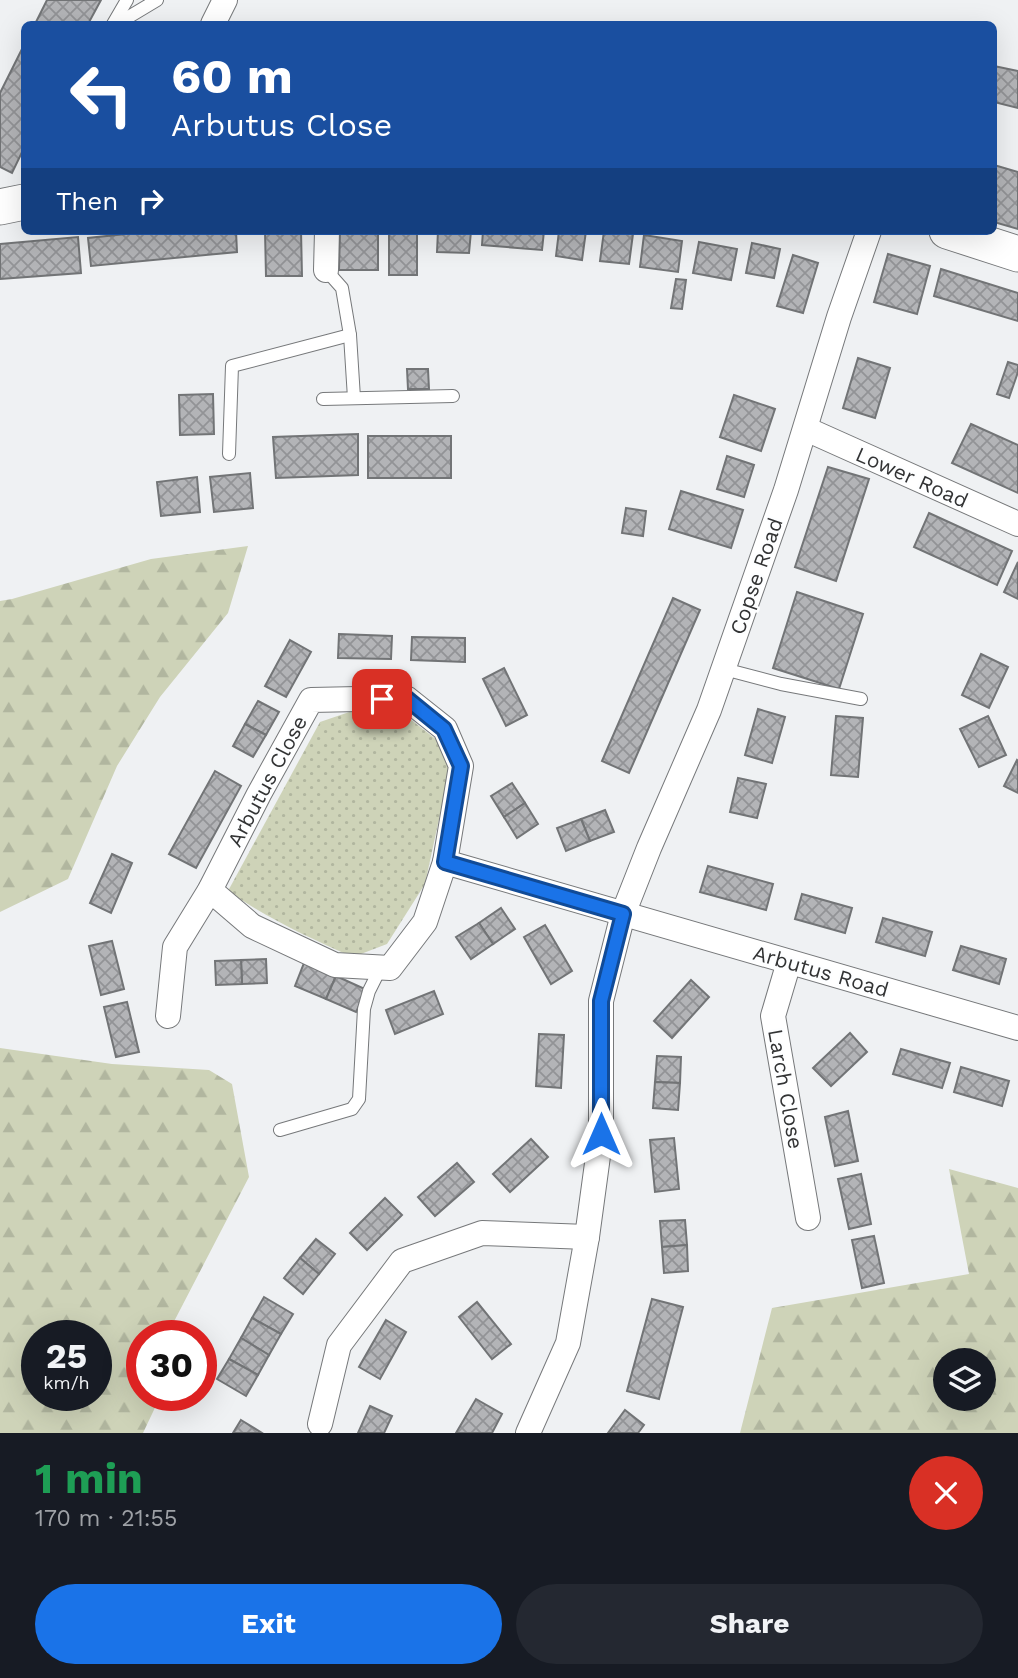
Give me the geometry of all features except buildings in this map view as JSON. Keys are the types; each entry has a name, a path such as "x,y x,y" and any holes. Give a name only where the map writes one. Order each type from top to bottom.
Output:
{"street":[{"path":"214,21 225,0"},
{"path":"0,207 21,203"},
{"path":"326,270 327,235"},
{"name":"Copse Road","path":"528,1433 568,1343 587,1237 601,1134 601,1001 623,914 724,669 806,429 839,317 868,235"},
{"path":"959,235 1018,254"},
{"name":"Lower Road","path":"806,429 1018,524"},
{"name":"Arbutus Close","path":"168,1016 175,947 210,890 311,701 406,698 444,729 461,766 445,862 425,922 390,968 382,967"},
{"path":"445,862 623,914"},
{"path":"210,890 252,926 335,965 382,967"},
{"name":"Arbutus Road","path":"623,914 1018,1028"},
{"name":"Larch Close","path":"789,962 773,1016 808,1218"},
{"path":"320,1424 338,1345 402,1261 482,1233 587,1237"}],"lane":[{"path":"116,21 127,0"},
{"path":"120,21 157,0"},
{"path":"326,270 342,288 350,335 354,398"},
{"path":"229,454 232,366 350,335"},
{"path":"323,399 453,397"},
{"path":"724,669 781,684 861,699"},
{"path":"281,1130 352,1109 359,1100 364,1009 369,990 382,967"}],"green space":[{"path":"248,546 228,613 160,697 117,766 68,879 0,912 0,601 151,559"},
{"path":"395,707 442,744 450,768 425,884 387,944 353,957 289,927 228,891 320,722 361,708"},
{"path":"0,1048 112,1064 209,1070 232,1084 249,1177 175,1320 126,1320 126,1411 153,1411 143,1433 0,1433"},
{"path":"949,1169 1018,1188 1018,1433 740,1433 772,1308 969,1274"}],"route":[{"path":"382,699 406,698 444,729 461,766 445,862 623,914 601,1001 601,1134"}]}
